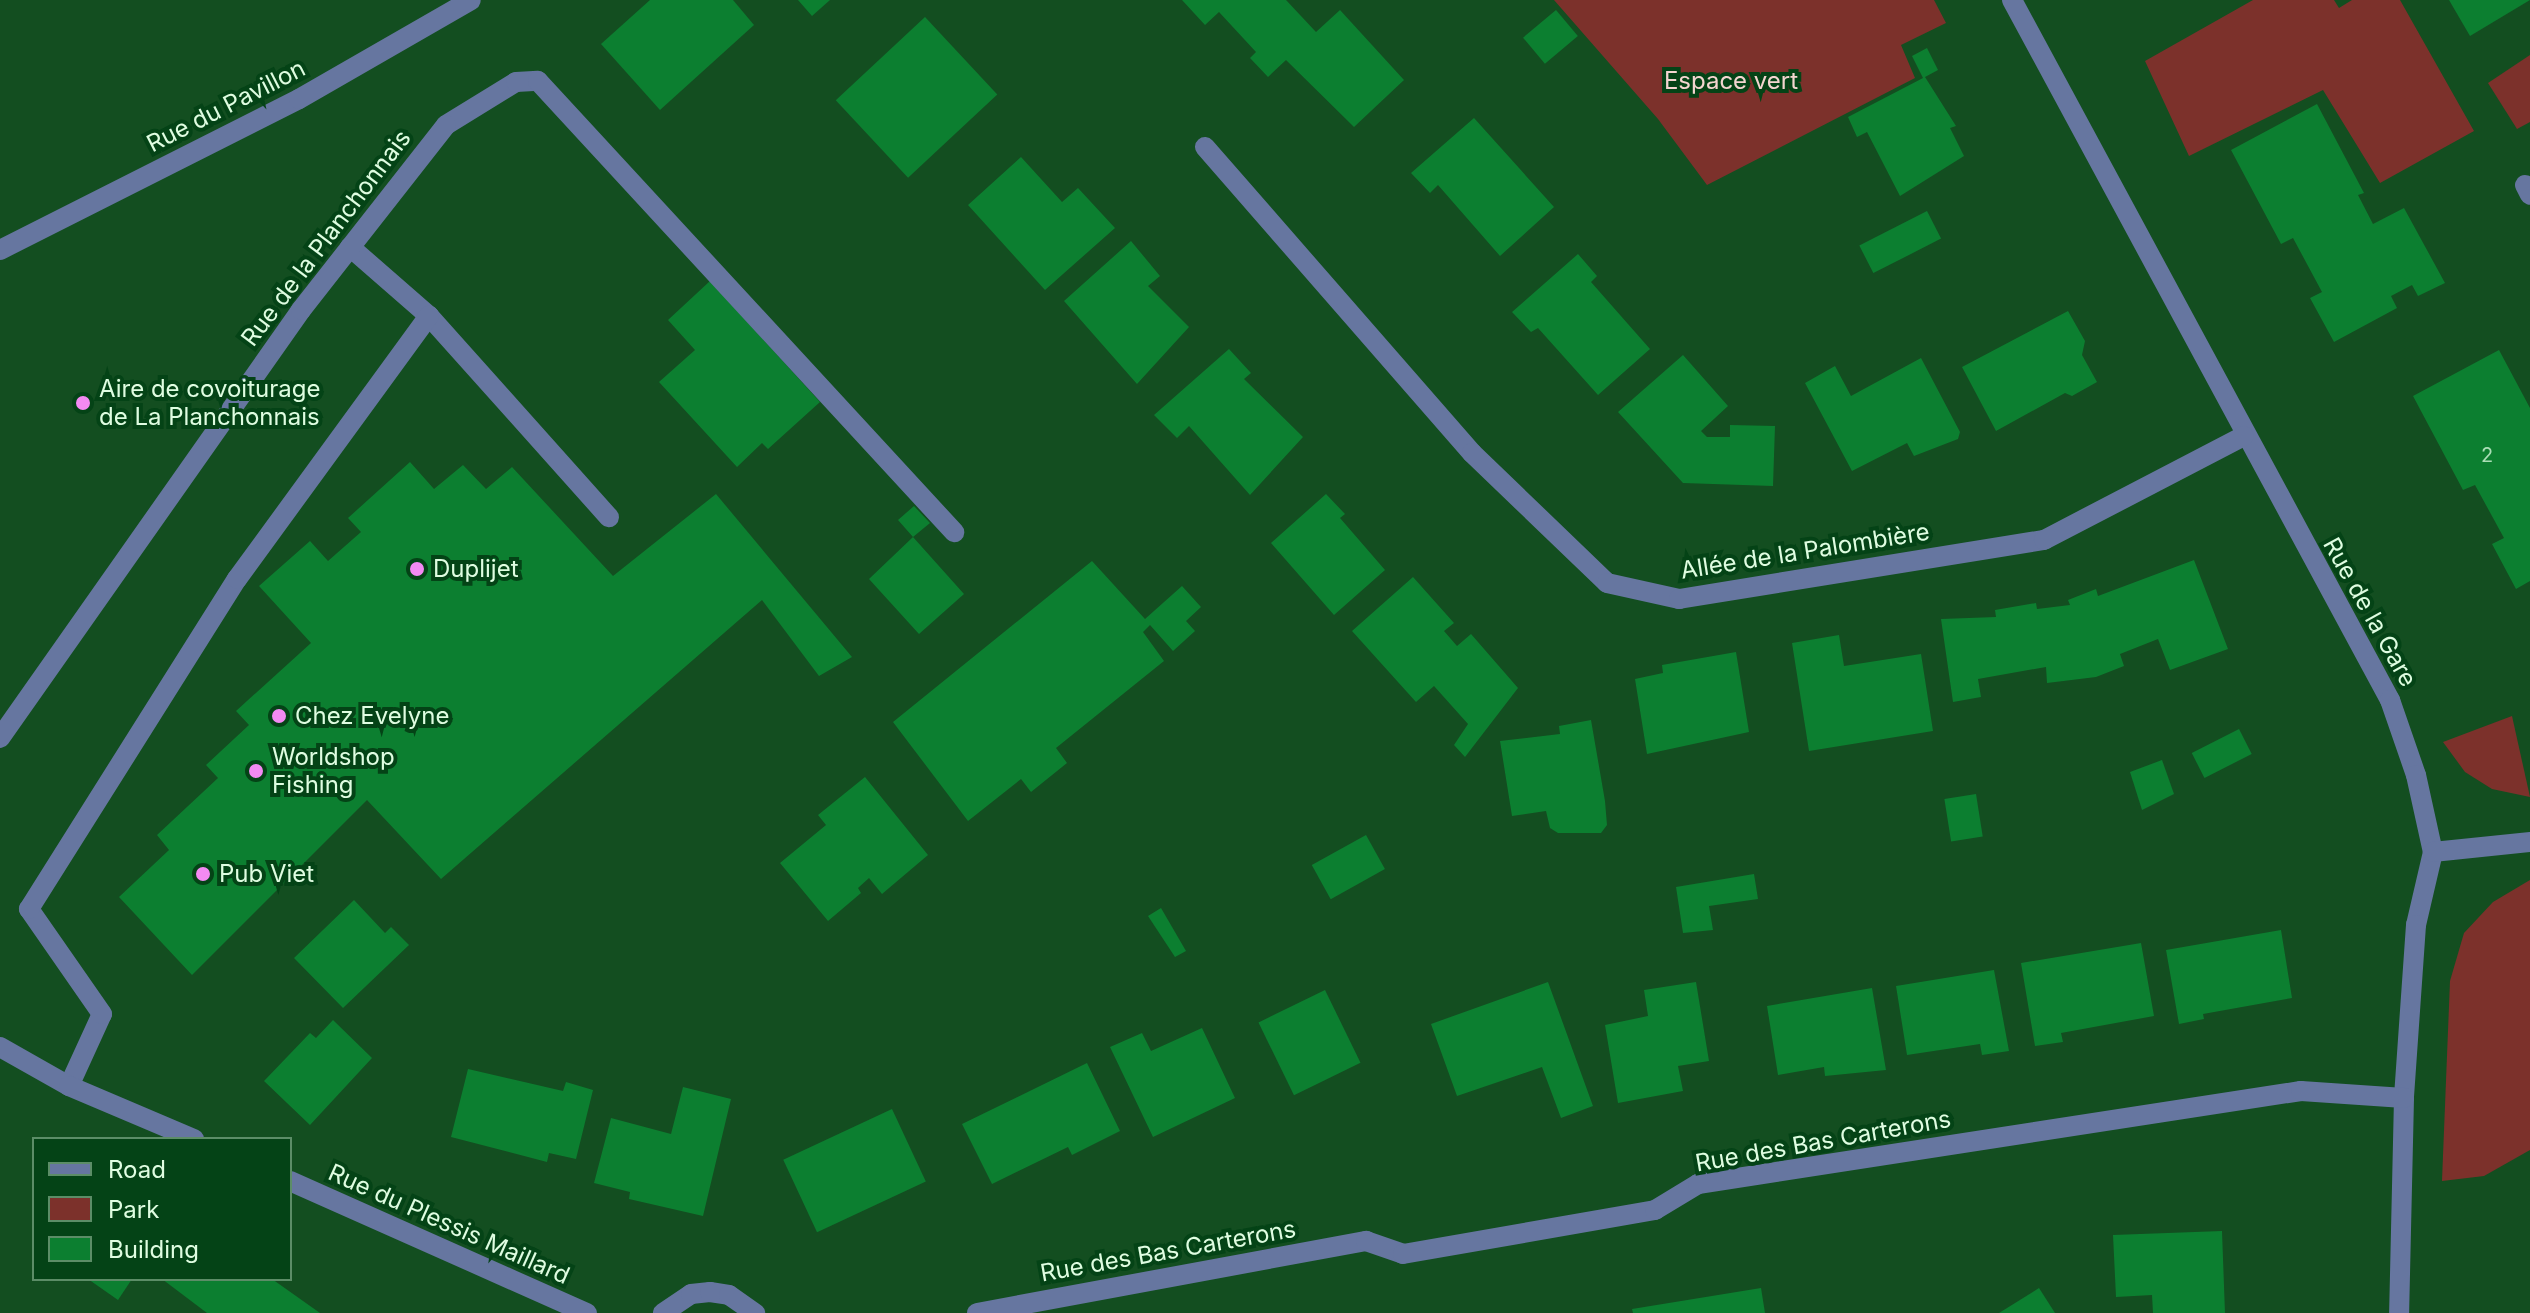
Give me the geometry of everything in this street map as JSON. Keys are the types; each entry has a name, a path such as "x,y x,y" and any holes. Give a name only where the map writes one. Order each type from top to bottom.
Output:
{"street":[{"name":"Rue du Pavillon","path":"0,250 299,99 471,0"},
{"name":"Rue de la Gare","path":"2012,0 2244,436 2390,700 2416,775 2433,852 2416,925 2404,1098 2399,1313"},
{"name":"Rue de la Planchonnais","path":"0,738 350,247 446,125 516,82 538,81 954,532"},
{"name":"Allée de la Palombière","path":"1205,147 1472,453 1607,583 1679,599 2044,540 2244,436"},
{"path":"350,247 429,316 609,517"},
{"path":"69,1086 102,1014 29,909 237,579 429,316"},
{"path":"2433,852 2530,842"},
{"path":"0,1047 69,1086 189,1137"},
{"name":"Rue des Bas Carterons","path":"977,1313 1366,1241 1403,1254 1655,1210 1698,1184 2301,1091 2404,1098"},
{"name":"Rue du Plessis Maillard","path":"292,1182 587,1313"},
{"path":"663,1313 691,1294 710,1292 729,1295 755,1313"}],"green space":[{"name":"Espace vert","path":"1554,0 1934,0 1946,23 1901,45 1915,78 1707,185 1658,119"},
{"path":"2253,0 2334,0 2339,8 2352,0 2400,0 2474,131 2380,183 2323,90 2189,156 2145,61"},
{"path":"2530,55 2530,122 2517,129 2488,83"},
{"path":"2512,716 2530,797 2492,789 2465,772 2443,742"},
{"path":"2530,880 2530,1150 2484,1176 2442,1181 2450,981 2464,933 2493,902"}],"building":[{"path":"650,0 733,0 754,25 660,110 601,44"},
{"path":"798,0 830,0 812,16"},
{"path":"1182,0 1286,0 1316,32 1340,10 1404,80 1354,127 1286,60 1268,77 1250,58 1256,52 1219,12 1205,25"},
{"path":"2449,0 2530,0 2470,36"},
{"path":"1556,10 1578,36 1545,64 1523,38"},
{"path":"925,17 997,95 908,178 836,100"},
{"path":"1927,48 1938,70 1925,77 1956,126 1950,128 1964,156 1900,196 1867,132 1857,137 1848,117 1923,78 1912,56"},
{"path":"2317,104 2364,193 2358,195 2373,224 2404,208 2445,283 2418,296 2412,285 2391,296 2397,308 2334,342 2310,298 2322,292 2293,238 2281,244 2231,150"},
{"path":"1474,118 1554,207 1500,256 1438,185 1430,193 1411,173"},
{"path":"1021,157 1062,202 1078,188 1115,228 1045,290 968,205"},
{"path":"1927,211 1941,239 1873,273 1859,246"},
{"path":"1131,241 1160,276 1148,286 1189,327 1137,384 1064,301"},
{"path":"1578,254 1597,276 1591,282 1650,349 1598,395 1538,328 1531,332 1512,312"},
{"path":"710,281 820,402 768,449 762,443 737,467 659,382 695,350 668,320"},
{"path":"2068,311 2085,341 2082,355 2097,382 2072,396 2065,393 1996,431 1962,367"},
{"path":"1229,349 1251,373 1244,379 1303,437 1250,495 1189,426 1177,438 1154,415"},
{"path":"2499,350 2530,408 2530,581 2516,589 2492,544 2504,538 2475,485 2463,490 2413,396"},
{"path":"1683,355 1728,406 1701,431 1707,437 1730,437 1730,425 1775,426 1773,486 1683,483 1618,412"},
{"path":"1921,358 1960,432 1958,439 1914,456 1907,443 1852,471 1805,383 1835,366 1851,396"},
{"path":"410,462 434,489 463,465 486,489 512,467 613,576 716,494 852,657 819,676 762,600 441,879 367,800 192,975 119,897 169,850 157,835 218,778 206,765 249,725 236,711 311,643 259,586 310,541 328,561 361,532 348,518"},
{"path":"1326,494 1345,514 1340,518 1385,570 1334,615 1271,543"},
{"path":"914,506 930,523 913,537 898,520"},
{"path":"913,537 964,594 919,634 869,579"},
{"path":"2194,560 2228,649 2170,670 2158,639 2120,654 2124,666 2096,677 2047,683 2046,667 1978,679 1981,697 1953,702 1941,619 1996,617 1995,610 2036,603 2037,609 2070,605 2068,600 2096,589 2098,596"},
{"path":"1092,561 1145,619 1182,586 1201,607 1186,621 1195,631 1173,651 1150,625 1143,632 1164,661 1056,748 1067,763 1031,792 1021,779 968,821 893,722"},
{"path":"1413,577 1454,623 1444,631 1457,646 1471,634 1518,688 1465,757 1454,745 1468,724 1434,686 1416,702 1352,631"},
{"path":"1839,635 1844,666 1921,654 1933,731 1809,751 1792,643"},
{"path":"1736,652 1749,732 1647,754 1635,679 1663,673 1662,665"},
{"path":"1591,720 1605,801 1607,825 1601,833 1558,833 1550,828 1546,811 1512,816 1500,741 1560,734 1559,726"},
{"path":"2239,729 2252,754 2204,778 2192,753"},
{"path":"2162,760 2174,794 2142,810 2130,772"},
{"path":"865,777 928,855 882,894 869,878 858,888 861,893 828,921 780,863 826,825 818,815"},
{"path":"1976,794 1983,836 1951,841 1944,799"},
{"path":"1366,835 1385,869 1331,899 1312,865"},
{"path":"1754,874 1758,899 1709,906 1713,930 1683,933 1676,887"},
{"path":"354,900 385,933 391,927 409,945 343,1008 294,958"},
{"path":"1161,908 1186,951 1175,957 1148,916"},
{"path":"2281,930 2292,998 2203,1014 2204,1019 2179,1024 2166,950"},
{"path":"2141,943 2154,1016 2061,1033 2063,1042 2035,1046 2021,963"},
{"path":"1994,970 2009,1051 1982,1055 1980,1044 1907,1055 1896,986"},
{"path":"1548,982 1593,1106 1561,1118 1542,1067 1457,1096 1431,1024"},
{"path":"1696,982 1709,1061 1678,1066 1683,1091 1618,1103 1605,1025 1648,1016 1644,990"},
{"path":"1872,988 1886,1070 1825,1076 1824,1067 1778,1075 1767,1006"},
{"path":"1325,990 1361,1063 1294,1095 1258,1022"},
{"path":"333,1020 372,1058 310,1125 264,1081 310,1033 316,1038"},
{"path":"1202,1028 1235,1098 1153,1137 1110,1047 1142,1033 1151,1051"},
{"path":"1087,1063 1120,1131 1072,1155 1068,1147 992,1184 962,1124"},
{"path":"468,1069 563,1091 566,1082 593,1090 576,1159 549,1153 547,1162 451,1137"},
{"path":"683,1087 731,1099 703,1216 629,1199 630,1192 594,1183 611,1118 671,1134"},
{"path":"892,1109 926,1182 817,1232 783,1160"},
{"path":"2222,1231 2225,1313 2153,1313 2152,1295 2116,1297 2113,1235"},
{"path":"91,1281 131,1281 118,1300"},
{"path":"165,1281 275,1281 320,1313 207,1313"},
{"path":"1761,1288 1765,1313 1633,1313 1632,1309"},
{"path":"2039,1288 2055,1313 1999,1313"}],"place":[{"name":"Aire de covoiturage de La Planchonnais","path":"83,403"},
{"name":"Duplijet","path":"417,569"},
{"name":"Chez Evelyne","path":"279,716"},
{"name":"Worldshop Fishing","path":"256,771"},
{"name":"Pub Viet","path":"203,874"}]}
